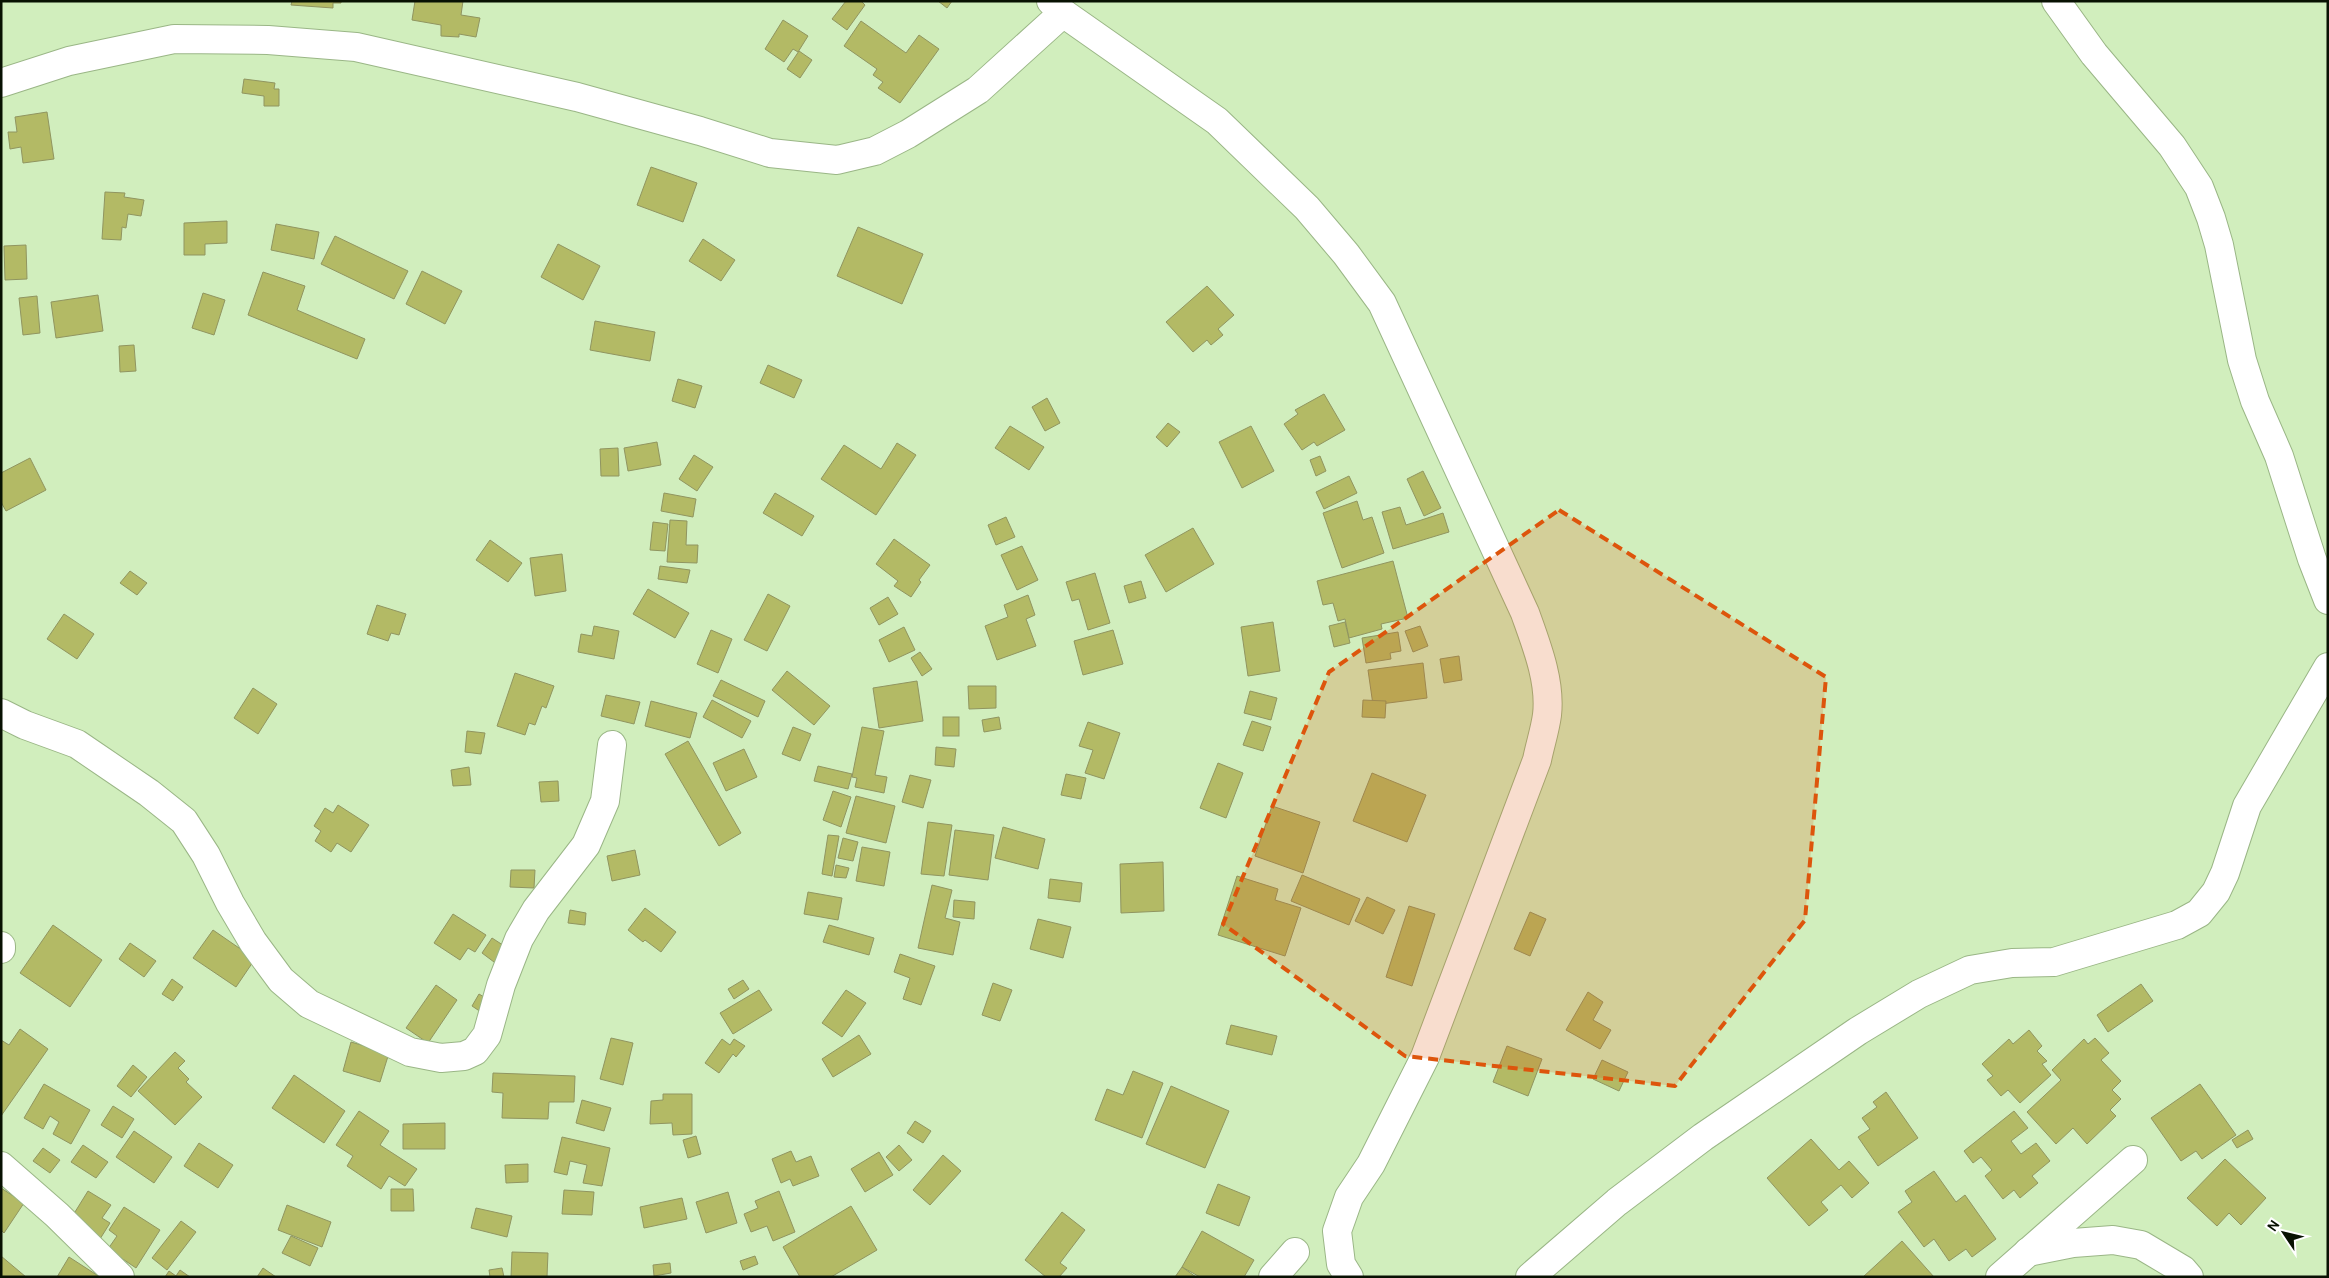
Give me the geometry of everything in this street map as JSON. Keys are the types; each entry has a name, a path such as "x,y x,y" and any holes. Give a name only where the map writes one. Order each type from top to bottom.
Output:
{"street":[{"path":"2056,1 2094,54 2172,146 2199,188 2212,218 2219,245 2242,360 2255,401 2279,456 2312,559 2328,600"},
{"path":"1,83 69,61 174,39 268,40 356,47 577,97 700,131 770,153 837,160 875,151 908,134 978,90 1057,7 1217,121 1307,208 1346,254 1386,312 1525,613 1538,651 1546,688 1547,714 1537,760 1425,1057 1405,1099 1346,1206 1337,1231 1341,1264 1349,1277"},
{"path":"1530,1277 1618,1202 1703,1136 1918,994 1970,970 2012,963 2054,962 2177,925 2199,913 2216,892 2225,873 2246,806 2328,667"},
{"path":"1,713 25,725 77,744 149,793 184,821 206,856 230,904 253,942 281,980 309,1004 410,1052 441,1058 464,1056 475,1051 487,1035 501,985 519,939 536,910 586,845 605,802 612,745"},
{"path":"2000,1277 2133,1160"},
{"path":"1,1166 57,1215 120,1277"},
{"path":"2027,1252 2073,1243 2113,1240 2141,1245 2183,1270 2189,1277"},
{"path":"1273,1277 1296,1252"}],"highlighted area":[{"path":"1559,510 1826,677 1805,920 1675,1086 1405,1056 1223,924 1329,672"}],"building":[{"path":"292,1 341,1 341,3 333,3 333,8 291,5"},
{"path":"415,1 463,1 461,15 480,18 476,37 459,34 459,37 441,36 441,25 412,20"},
{"path":"846,1 861,1 865,5 847,30 832,19"},
{"path":"938,1 952,1 947,8"},
{"path":"783,20 808,36 798,52 793,49 784,62 765,49"},
{"path":"861,21 906,53 919,35 939,49 900,103 878,88 883,82 873,75 877,69 844,46"},
{"path":"799,51 812,60 800,78 787,69"},
{"path":"244,79 275,83 274,89 279,89 279,106 264,106 264,96 242,93"},
{"path":"47,112 54,159 23,163 21,147 10,149 8,132 17,132 15,117"},
{"path":"651,167 697,183 683,222 637,205"},
{"path":"105,192 125,193 124,197 144,200 141,216 128,214 126,228 122,227 121,240 102,239"},
{"path":"227,221 227,243 205,244 205,255 184,255 184,223"},
{"path":"276,224 319,232 314,259 271,250"},
{"path":"858,227 923,254 902,304 837,276"},
{"path":"335,236 408,271 394,299 321,264"},
{"path":"703,239 735,260 721,281 689,261"},
{"path":"558,244 600,266 583,300 541,277"},
{"path":"26,245 27,279 5,280 4,246"},
{"path":"422,271 462,291 445,324 406,304"},
{"path":"263,272 305,286 297,310 365,339 357,359 248,315"},
{"path":"1207,286 1234,315 1218,329 1223,335 1211,345 1207,340 1193,352 1166,322"},
{"path":"203,293 225,300 214,335 192,328"},
{"path":"98,295 103,331 56,338 51,302"},
{"path":"37,296 40,333 23,335 19,298"},
{"path":"595,321 655,332 650,361 590,350"},
{"path":"134,345 136,371 120,372 119,346"},
{"path":"768,365 802,380 794,398 760,383"},
{"path":"678,379 702,386 695,408 672,401"},
{"path":"1324,394 1345,430 1317,446 1314,442 1302,450 1284,424 1298,414 1295,410"},
{"path":"1047,398 1060,423 1045,431 1032,407"},
{"path":"1168,423 1180,432 1167,447 1156,437"},
{"path":"1010,426 1044,447 1029,470 995,448"},
{"path":"1251,426 1274,471 1242,488 1219,442"},
{"path":"657,442 661,465 628,471 624,448"},
{"path":"897,443 916,455 876,515 821,479 844,445 881,469"},
{"path":"618,448 619,476 601,476 600,449"},
{"path":"694,455 713,467 697,491 679,479"},
{"path":"1320,456 1326,471 1316,476 1310,460"},
{"path":"30,458 46,490 6,511 1,502 1,473"},
{"path":"1423,471 1441,508 1424,516 1407,479"},
{"path":"1349,476 1357,493 1324,509 1316,492"},
{"path":"664,493 696,499 693,517 661,511"},
{"path":"775,493 814,516 802,536 763,513"},
{"path":"1357,501 1363,520 1372,517 1384,553 1342,568 1323,513"},
{"path":"1400,507 1406,525 1443,513 1449,532 1393,549 1382,512"},
{"path":"1006,517 1015,537 996,545 988,525"},
{"path":"670,520 687,521 686,545 698,545 697,563 667,562"},
{"path":"653,522 668,524 665,551 650,550"},
{"path":"1193,528 1214,564 1166,592 1145,555"},
{"path":"894,539 930,565 919,580 921,582 911,597 894,586 898,581 876,564"},
{"path":"490,540 522,563 508,582 476,560"},
{"path":"1022,546 1038,580 1017,590 1001,555"},
{"path":"562,554 566,591 535,596 530,558"},
{"path":"1393,561 1408,618 1381,624 1382,629 1349,638 1345,619 1338,621 1333,603 1323,605 1317,581"},
{"path":"660,566 690,570 687,583 658,579"},
{"path":"130,571 147,583 137,595 120,583"},
{"path":"1095,573 1110,623 1088,630 1079,599 1072,601 1066,582"},
{"path":"1141,581 1146,598 1129,603 1124,586"},
{"path":"648,589 689,613 675,638 633,614"},
{"path":"768,594 790,606 767,651 744,640"},
{"path":"1028,595 1035,615 1026,619 1036,646 997,660 985,626 1008,617 1004,605"},
{"path":"888,597 898,614 879,625 870,608"},
{"path":"377,605 406,614 399,635 391,633 388,641 367,634"},
{"path":"64,614 94,634 77,659 47,639"},
{"path":"1273,622 1280,671 1248,676 1241,627"},
{"path":"1345,622 1350,643 1334,647 1329,626"},
{"path":"594,626 619,631 614,659 578,652 581,634 592,636"},
{"path":"1420,626 1428,646 1413,652 1405,631"},
{"path":"904,627 915,650 889,662 879,640"},
{"path":"711,630 732,639 718,673 697,664"},
{"path":"1113,630 1123,664 1083,675 1074,641"},
{"path":"1398,632 1401,651 1390,653 1391,659 1366,663 1362,638"},
{"path":"920,652 932,669 922,676 911,658"},
{"path":"1459,656 1462,680 1444,683 1440,659"},
{"path":"1423,663 1427,698 1373,705 1368,670"},
{"path":"787,671 830,706 814,725 772,690"},
{"path":"515,673 554,686 546,708 542,706 535,725 529,723 525,735 497,726"},
{"path":"721,680 765,701 758,717 713,696"},
{"path":"917,681 923,721 879,728 873,688"},
{"path":"968,686 996,686 996,708 969,709"},
{"path":"253,688 277,704 258,734 234,718"},
{"path":"1250,691 1277,698 1271,720 1244,713"},
{"path":"606,695 640,702 634,724 601,716"},
{"path":"712,700 751,721 742,738 703,717"},
{"path":"1363,700 1386,701 1385,718 1362,717"},
{"path":"651,701 697,713 690,738 645,726"},
{"path":"943,717 959,717 959,736 943,736"},
{"path":"999,717 1001,729 984,732 982,720"},
{"path":"1252,721 1271,727 1263,751 1243,745"},
{"path":"1088,722 1120,733 1104,779 1085,773 1093,750 1079,746"},
{"path":"793,727 811,734 800,761 782,754"},
{"path":"862,727 884,731 875,775 887,777 884,793 855,787 857,778 852,777"},
{"path":"467,731 485,733 481,754 465,752"},
{"path":"688,741 741,833 719,846 665,754"},
{"path":"936,747 956,749 954,767 935,765"},
{"path":"744,749 757,777 726,791 713,763"},
{"path":"1218,763 1243,773 1226,818 1200,808"},
{"path":"818,766 852,774 848,789 814,781"},
{"path":"469,767 471,785 453,786 451,770"},
{"path":"1372,773 1426,795 1407,842 1353,821"},
{"path":"1066,774 1086,778 1081,799 1061,795"},
{"path":"910,775 931,780 923,808 902,802"},
{"path":"558,781 559,801 541,802 539,782"},
{"path":"833,791 851,797 841,827 823,820"},
{"path":"856,796 895,806 886,843 846,833"},
{"path":"338,805 369,825 351,852 337,843 331,852 315,841 321,831 314,826 325,808 333,813"},
{"path":"1272,806 1320,822 1303,873 1255,856"},
{"path":"928,822 952,825 944,876 921,874"},
{"path":"1003,827 1045,839 1038,869 995,858"},
{"path":"955,830 994,835 988,880 949,875"},
{"path":"828,835 839,836 832,876 822,874"},
{"path":"843,838 858,842 853,861 838,858"},
{"path":"862,847 890,852 884,886 856,881"},
{"path":"635,850 640,875 612,881 607,856"},
{"path":"1163,862 1164,911 1121,913 1120,864"},
{"path":"836,865 849,868 846,878 834,877"},
{"path":"511,870 535,870 534,888 510,887"},
{"path":"1302,875 1360,899 1349,925 1291,901"},
{"path":"1237,876 1278,889 1275,900 1301,908 1285,956 1218,935"},
{"path":"1050,879 1082,883 1080,902 1048,898"},
{"path":"932,885 952,890 945,918 960,922 953,955 918,948"},
{"path":"808,892 842,898 838,920 804,914"},
{"path":"1367,897 1395,910 1383,934 1355,921"},
{"path":"954,900 975,902 974,919 953,917"},
{"path":"1409,906 1435,914 1412,986 1386,977"},
{"path":"645,908 676,932 661,952 645,940 643,942 628,930"},
{"path":"570,910 586,913 585,925 568,923"},
{"path":"1530,912 1546,919 1530,956 1514,949"},
{"path":"453,914 486,935 475,952 468,948 460,960 434,943"},
{"path":"1038,919 1071,927 1063,958 1030,949"},
{"path":"53,925 102,960 70,1007 20,973"},
{"path":"829,925 874,938 869,955 823,942"},
{"path":"213,930 255,959 236,987 193,958"},
{"path":"492,938 509,949 498,965 482,953"},
{"path":"130,943 156,961 144,977 119,959"},
{"path":"900,954 935,966 921,1005 903,999 910,978 894,972"},
{"path":"172,979 183,987 173,1001 162,994"},
{"path":"743,980 749,989 734,999 728,989"},
{"path":"993,983 1012,990 1000,1021 982,1015"},
{"path":"2141,984 2153,1001 2108,1032 2097,1015"},
{"path":"436,985 457,1000 428,1043 406,1028"},
{"path":"759,990 772,1010 733,1034 720,1013"},
{"path":"846,990 866,1003 842,1037 822,1023"},
{"path":"1588,992 1603,1002 1593,1020 1611,1030 1600,1049 1566,1030"},
{"path":"479,994 489,1000 481,1012 472,1006"},
{"path":"1231,1025 1277,1036 1272,1055 1226,1044"},
{"path":"20,1029 48,1049 1,1116 1,1040 9,1045"},
{"path":"2029,1030 2042,1046 2037,1051 2047,1061 2042,1064 2051,1075 2020,1103 2008,1090 2001,1096 1987,1080 1993,1076 1982,1064 2009,1039 2013,1044"},
{"path":"859,1035 871,1054 833,1077 822,1059"},
{"path":"611,1038 633,1043 623,1085 600,1079"},
{"path":"2095,1038 2109,1053 2101,1060 2121,1081 2112,1090 2121,1099 2110,1110 2116,1116 2087,1144 2073,1128 2056,1144 2027,1112 2061,1080 2052,1070 2084,1039 2088,1044"},
{"path":"722,1039 730,1045 734,1039 745,1046 736,1057 733,1054 719,1073 705,1063"},
{"path":"351,1042 389,1053 380,1082 343,1071"},
{"path":"1507,1046 1542,1059 1528,1096 1493,1082"},
{"path":"175,1052 185,1061 178,1068 189,1079 186,1082 202,1097 175,1125 138,1091"},
{"path":"1602,1060 1628,1072 1619,1091 1593,1079"},
{"path":"133,1065 147,1077 131,1097 117,1086"},
{"path":"1133,1071 1163,1083 1142,1138 1095,1120 1107,1089 1123,1095"},
{"path":"493,1073 575,1076 574,1102 549,1102 548,1119 502,1118 503,1093 492,1092"},
{"path":"294,1075 345,1111 324,1143 272,1108"},
{"path":"44,1084 90,1110 71,1144 53,1134 59,1122 50,1116 43,1129 24,1118"},
{"path":"2200,1084 2236,1135 2202,1159 2196,1151 2181,1161 2151,1118"},
{"path":"1171,1086 1229,1111 1205,1168 1146,1144"},
{"path":"1886,1092 1918,1138 1878,1166 1858,1137 1870,1129 1862,1118 1877,1107 1873,1102"},
{"path":"663,1094 692,1094 692,1134 673,1135 672,1123 650,1124 651,1101 663,1100"},
{"path":"582,1100 611,1108 604,1131 576,1123"},
{"path":"113,1106 134,1119 122,1138 101,1125"},
{"path":"359,1111 389,1131 380,1145 417,1169 405,1186 389,1176 381,1189 347,1166 353,1156 336,1145"},
{"path":"2014,1111 2028,1128 2011,1141 2021,1154 2036,1143 2050,1161 2032,1176 2038,1183 2020,1198 2014,1190 2003,1199 1985,1176 1992,1170 1981,1157 1973,1163 1964,1151"},
{"path":"915,1121 931,1131 923,1143 907,1133"},
{"path":"445,1123 445,1149 403,1149 403,1124"},
{"path":"2248,1130 2253,1139 2237,1148 2232,1140"},
{"path":"134,1131 172,1157 154,1183 116,1157"},
{"path":"696,1136 701,1154 688,1158 683,1140"},
{"path":"562,1137 610,1148 602,1186 583,1183 587,1165 570,1161 567,1175 554,1172"},
{"path":"1811,1139 1839,1170 1849,1161 1869,1183 1852,1198 1841,1185 1821,1202 1828,1210 1809,1226 1767,1178"},
{"path":"199,1143 233,1165 218,1188 184,1166"},
{"path":"83,1145 108,1162 96,1178 71,1162"},
{"path":"899,1145 912,1160 899,1171 886,1157"},
{"path":"43,1148 60,1160 50,1173 33,1161"},
{"path":"791,1151 796,1162 811,1156 819,1176 793,1186 790,1179 781,1183 772,1159"},
{"path":"879,1152 893,1175 865,1192 851,1169"},
{"path":"943,1155 961,1171 930,1205 913,1190"},
{"path":"2225,1159 2266,1198 2241,1225 2229,1213 2217,1226 2187,1198"},
{"path":"528,1164 528,1182 506,1183 505,1165"},
{"path":"1934,1171 1956,1202 1965,1195 1996,1239 1972,1257 1966,1249 1949,1261 1934,1239 1924,1247 1898,1212 1912,1202 1905,1191"},
{"path":"1218,1184 1250,1197 1239,1226 1206,1213"},
{"path":"1,1188 24,1203 4,1233 1,1230"},
{"path":"391,1189 413,1189 414,1211 391,1211"},
{"path":"564,1190 594,1192 592,1215 562,1214"},
{"path":"88,1191 111,1205 102,1218 110,1223 100,1239 70,1220"},
{"path":"779,1191 795,1232 773,1241 767,1226 751,1232 744,1214 758,1208 755,1201"},
{"path":"728,1192 737,1223 706,1233 696,1202"},
{"path":"682,1198 687,1219 644,1228 640,1207"},
{"path":"287,1205 331,1222 322,1247 278,1230"},
{"path":"851,1206 877,1250 831,1277 800,1277 783,1247"},
{"path":"124,1207 160,1230 136,1268 108,1249 117,1236 109,1230"},
{"path":"476,1208 512,1216 507,1237 471,1228"},
{"path":"1062,1212 1085,1230 1060,1263 1067,1268 1059,1277 1046,1277 1025,1260"},
{"path":"181,1221 196,1232 167,1270 152,1258"},
{"path":"1202,1231 1254,1260 1244,1277 1200,1277 1182,1267"},
{"path":"291,1236 318,1248 310,1266 282,1253"},
{"path":"1902,1241 1934,1277 1863,1277"},
{"path":"512,1252 548,1253 547,1277 511,1277"},
{"path":"1,1256 26,1277 1,1277"},
{"path":"755,1256 758,1264 743,1270 740,1261"},
{"path":"69,1257 100,1277 57,1277"},
{"path":"670,1263 671,1273 654,1276 653,1265"},
{"path":"1182,1267 1196,1277 1175,1277"},
{"path":"263,1268 276,1277 257,1277"},
{"path":"502,1268 504,1277 490,1277 489,1270"},
{"path":"180,1270 190,1277 165,1277 169,1271 176,1276"}]}
